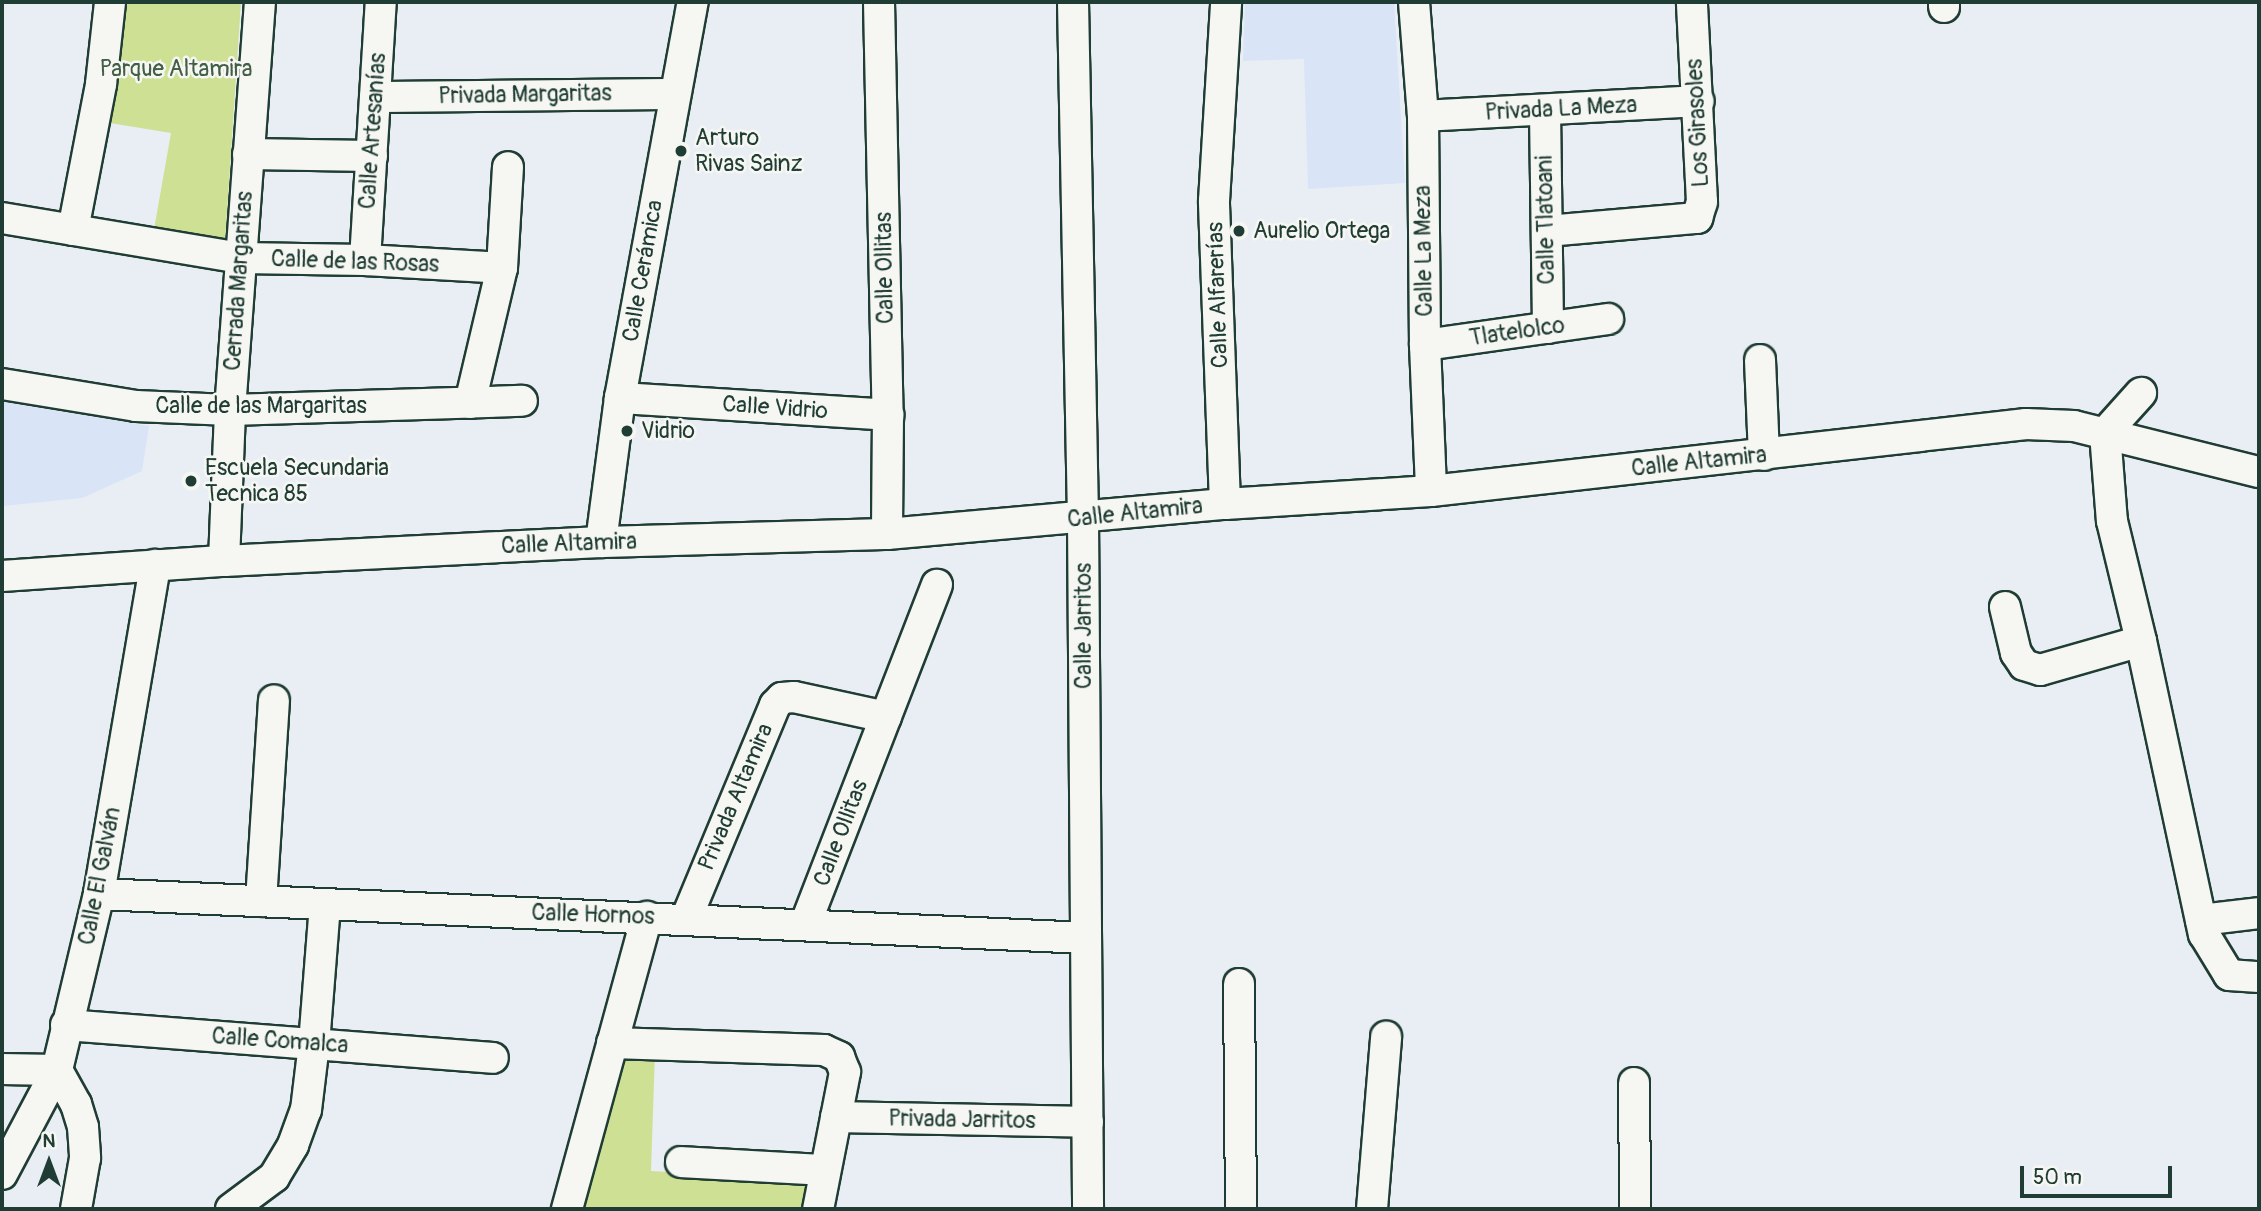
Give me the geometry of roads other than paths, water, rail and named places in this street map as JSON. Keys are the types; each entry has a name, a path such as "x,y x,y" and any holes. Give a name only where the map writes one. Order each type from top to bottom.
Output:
{"street":[{"path":"73,230 102,84 110,2"},
{"name":"Cerrada Margaritas","path":"223,561 230,410 260,2"},
{"name":"Calle Artesanías","path":"365,260 381,2"},
{"name":"Calle Cerámica","path":"601,542 620,398 692,2"},
{"name":"Calle Ollitas","path":"879,2 888,415 887,534"},
{"name":"Calle Jarritos","path":"1073,2 1083,519 1088,1209"},
{"name":"Calle Alfarerías","path":"1225,504 1214,201 1226,2"},
{"name":"Los Girasoles","path":"1547,231 1697,218 1702,202 1692,2"},
{"name":"Calle La Meza","path":"1417,5 1423,116 1425,345 1431,491"},
{"name":"Privada Margaritas","path":"375,97 676,94"},
{"name":"Privada La Meza","path":"1423,116 1699,101"},
{"name":"Calle Tlatoani","path":"1545,111 1548,328"},
{"path":"248,154 372,156"},
{"path":"470,403 502,268 508,167"},
{"name":"Calle de las Rosas","path":"2,218 241,258 365,260 502,268"},
{"name":"Tlatelolco","path":"1425,345 1608,318"},
{"path":"1760,360 1764,455"},
{"name":"Calle de las Margaritas","path":"2,384 136,406 230,410 522,401"},
{"path":"2141,393 2105,433 2112,521 2141,641 2201,920 2215,955 2229,975 2259,977"},
{"name":"Calle Vidrio","path":"620,398 888,415"},
{"name":"Calle Altamira","path":"2,576 223,561 601,542 887,534 1083,519 1225,504 1431,491 2026,424 2074,425 2259,472"},
{"name":"Calle El Galván","path":"2,1174 57,1070 99,894 155,565"},
{"name":"Calle Ollitas","path":"805,925 937,585"},
{"path":"2005,607 2016,653 2024,664 2040,670 2141,641"},
{"name":"Privada Altamira","path":"686,919 775,705 782,698 794,697 886,718"},
{"path":"261,901 274,700"},
{"name":"Calle Hornos","path":"99,894 1086,938"},
{"path":"231,1209 274,1177 293,1144 306,1110 325,904"},
{"path":"2201,920 2259,913"},
{"path":"567,1209 647,917"},
{"path":"1239,984 1241,1209"},
{"name":"Calle Comalca","path":"66,1025 493,1058"},
{"path":"1372,1209 1385,1037"},
{"path":"612,1043 824,1050 839,1057 845,1072 818,1209"},
{"path":"2,1069 57,1070 76,1104 83,1127 85,1158 76,1209"},
{"path":"1634,1083 1635,1209"},
{"name":"Privada Jarritos","path":"836,1117 1088,1122"},
{"path":"681,1162 825,1170"}],"place":[{"name":"Arturo Rivas Sainz","path":"681,151"},
{"name":"Aurelio Ortega","path":"1239,231"},
{"name":"Vidrio","path":"627,431"},
{"name":"Escuela Secundaria Tecnica 85","path":"191,481"}],"park label":[{"name":"Parque Altamira","path":"176,69"}]}
